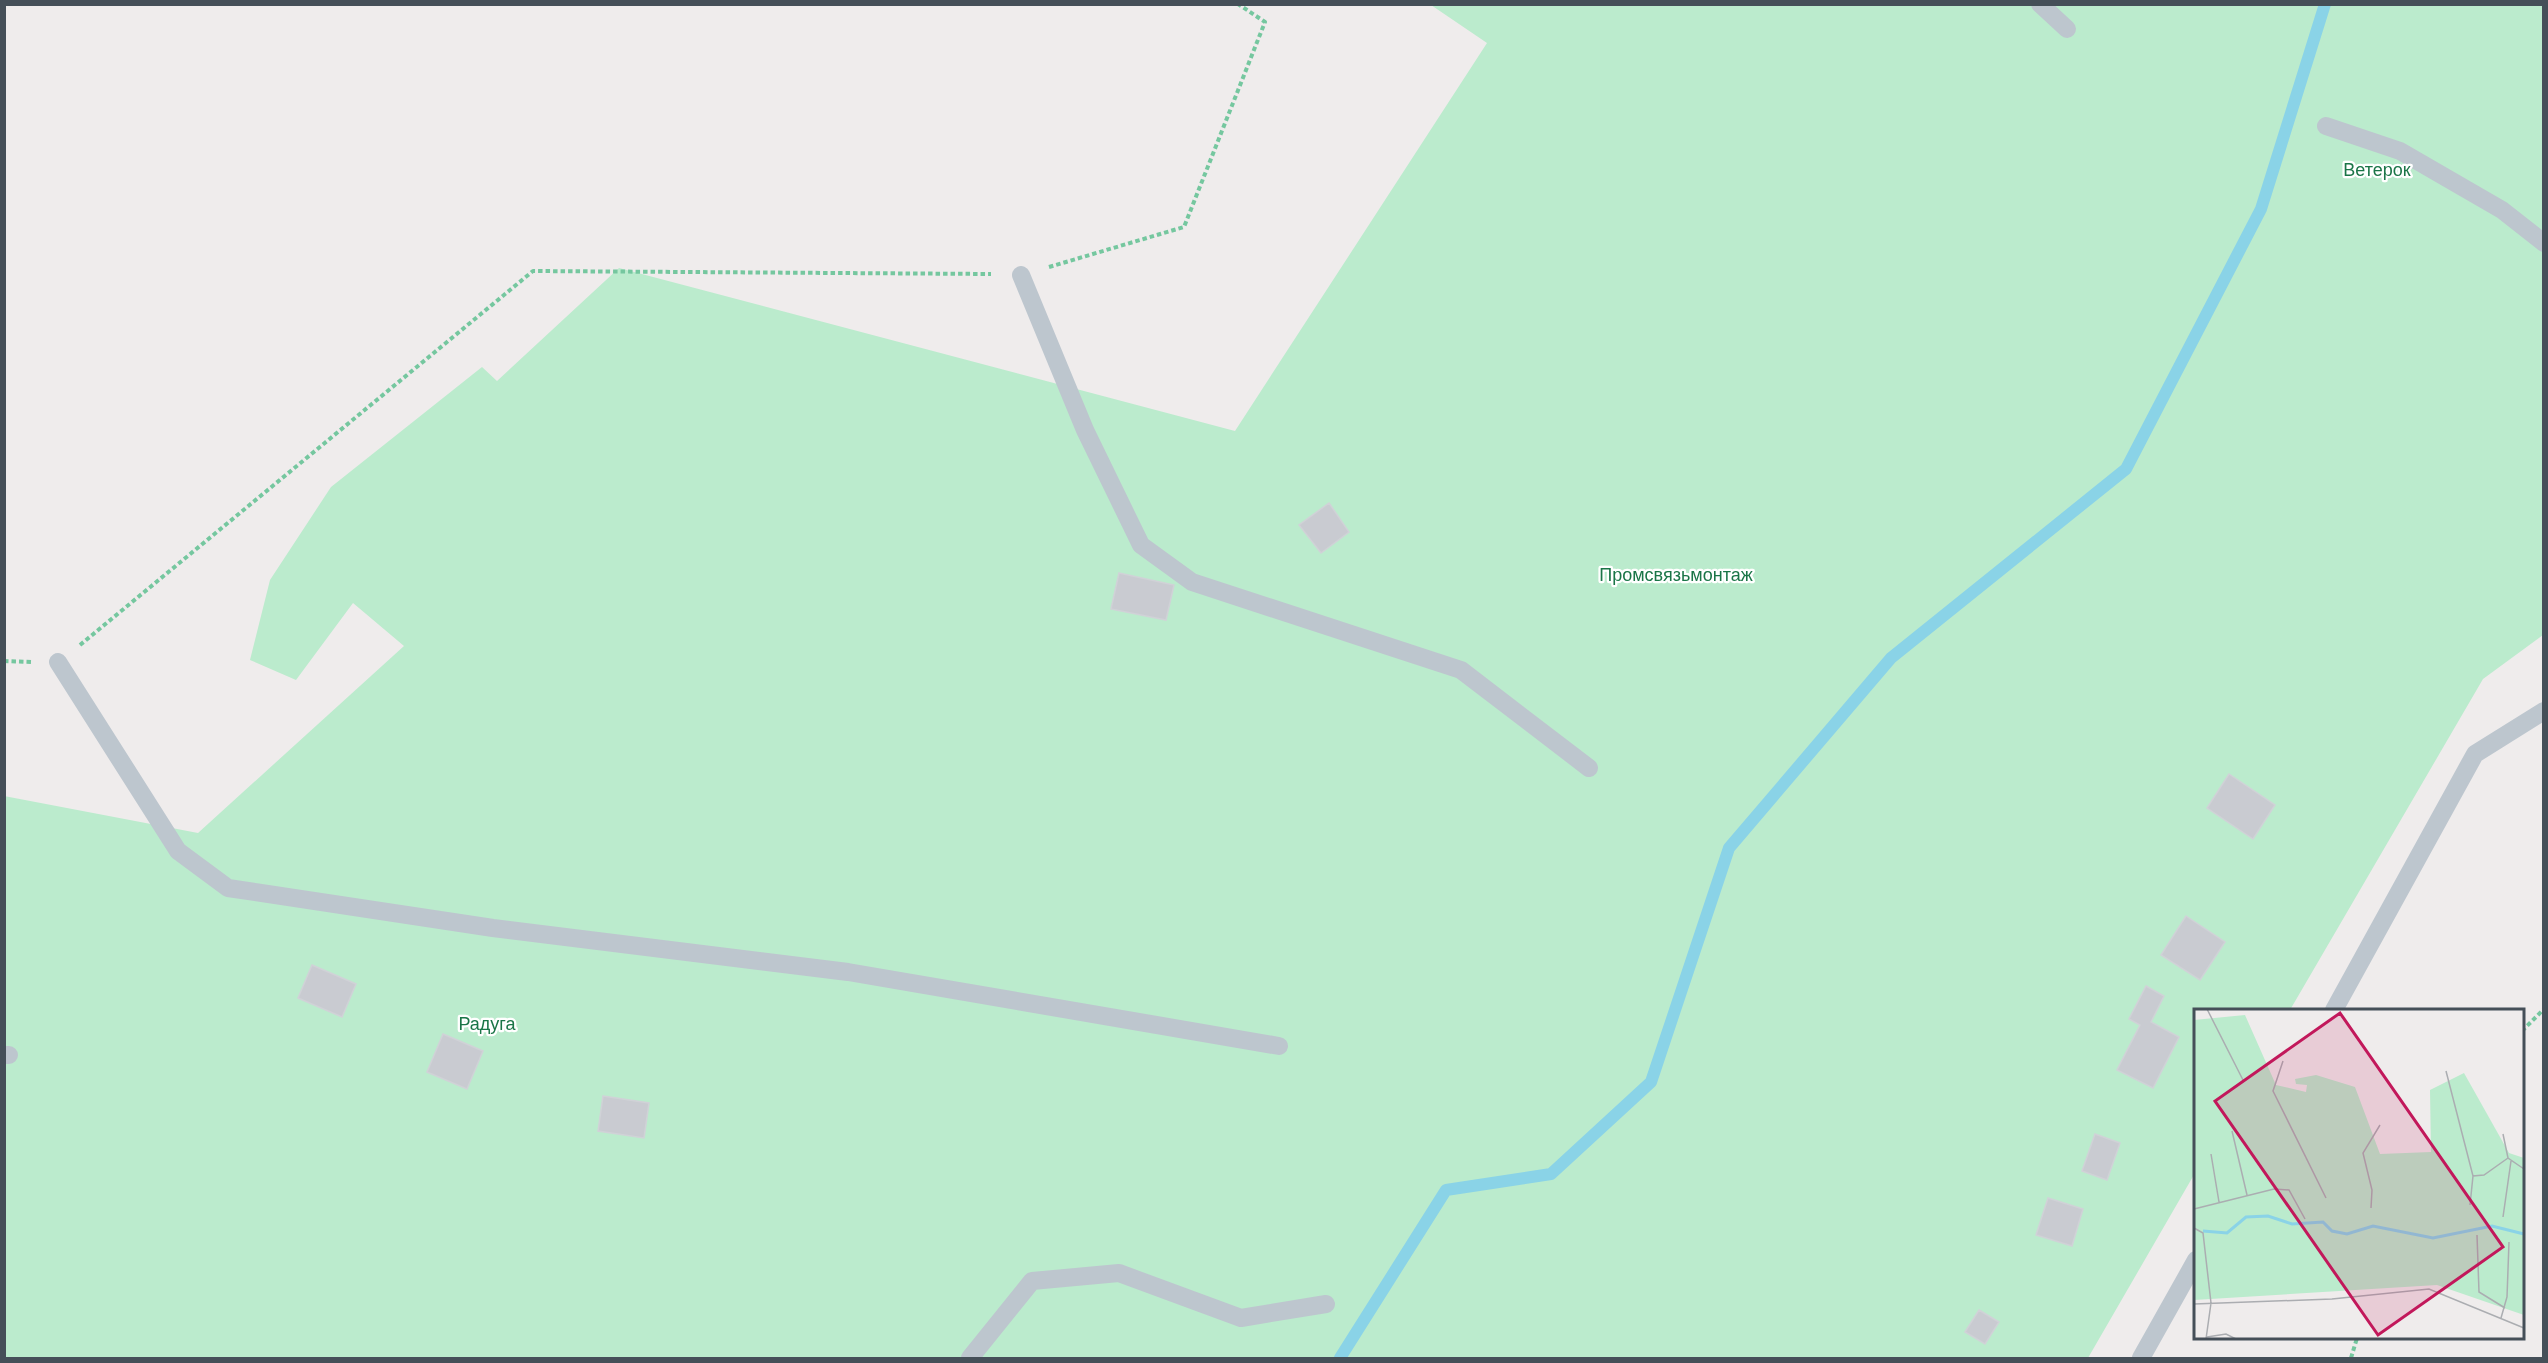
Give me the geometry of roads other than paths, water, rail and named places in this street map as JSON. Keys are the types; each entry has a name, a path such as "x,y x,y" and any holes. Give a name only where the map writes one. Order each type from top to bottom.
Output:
{"lane":[{"path":"2040,4 2067,29"},
{"path":"2326,126 2400,151 2502,210 2544,243"},
{"path":"1021,275 1085,430 1141,545 1192,582 1461,670 1589,768"},
{"path":"58,662 178,851 228,888 493,927 848,972 1279,1047"},
{"path":"2335,1009 2475,754 2544,711"},
{"path":"2141,1359 2194,1264"},
{"path":"970,1359 1032,1281 1119,1272 1241,1318 1326,1304"}],"waterway":[{"path":"1340,1358 1446,1190 1551,1174 1651,1082 1729,848 1891,658 2126,469 2261,209 2325,4"}],"park label":[{"name":"Ветерок","path":"2377,169"},
{"name":"Промсвязьмонтаж","path":"1676,574"},
{"name":"Радуга","path":"487,1023"}]}
